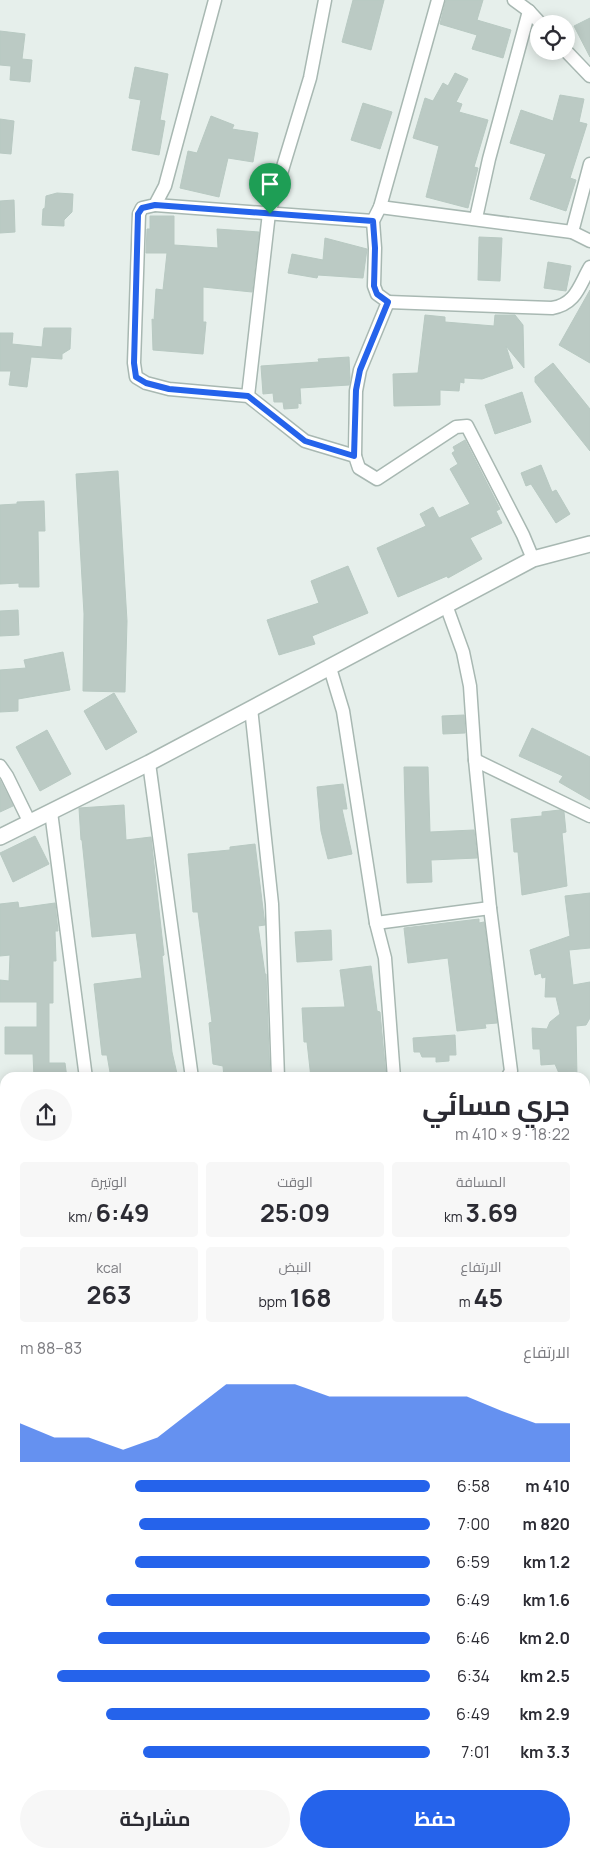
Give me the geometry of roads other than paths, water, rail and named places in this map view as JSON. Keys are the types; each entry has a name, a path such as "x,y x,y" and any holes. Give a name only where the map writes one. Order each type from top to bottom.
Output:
{"street":[{"path":"155,205 165,186 215,0"},
{"path":"248,396 270,214 310,78 325,0"},
{"path":"438,0 380,207 373,221 375,248 374,286 377,294 388,302 558,307 572,300 590,267"},
{"path":"514,0 533,15"},
{"path":"476,218 489,159 529,11"},
{"path":"575,60 590,76"},
{"path":"572,232 590,164"},
{"path":"354,456 305,441 248,396 169,389 146,383 136,377 134,363 138,214 142,208 155,205 373,221"},
{"path":"380,207 572,232 590,241"},
{"path":"388,302 360,370 356,390 354,456 359,468 377,479 456,427 467,426 523,535 533,559"},
{"path":"0,838 149,763 533,559 590,544"},
{"path":"446,605 463,652 470,686 475,760 490,908 510,1072"},
{"path":"330,668 343,712 376,923 385,958 394,1072"},
{"path":"251,708 272,904 278,1072"},
{"path":"475,760 590,816"},
{"path":"149,763 191,1072"},
{"path":"0,766 30,822"},
{"path":"51,812 85,1072"},
{"path":"376,923 490,908"}]}
